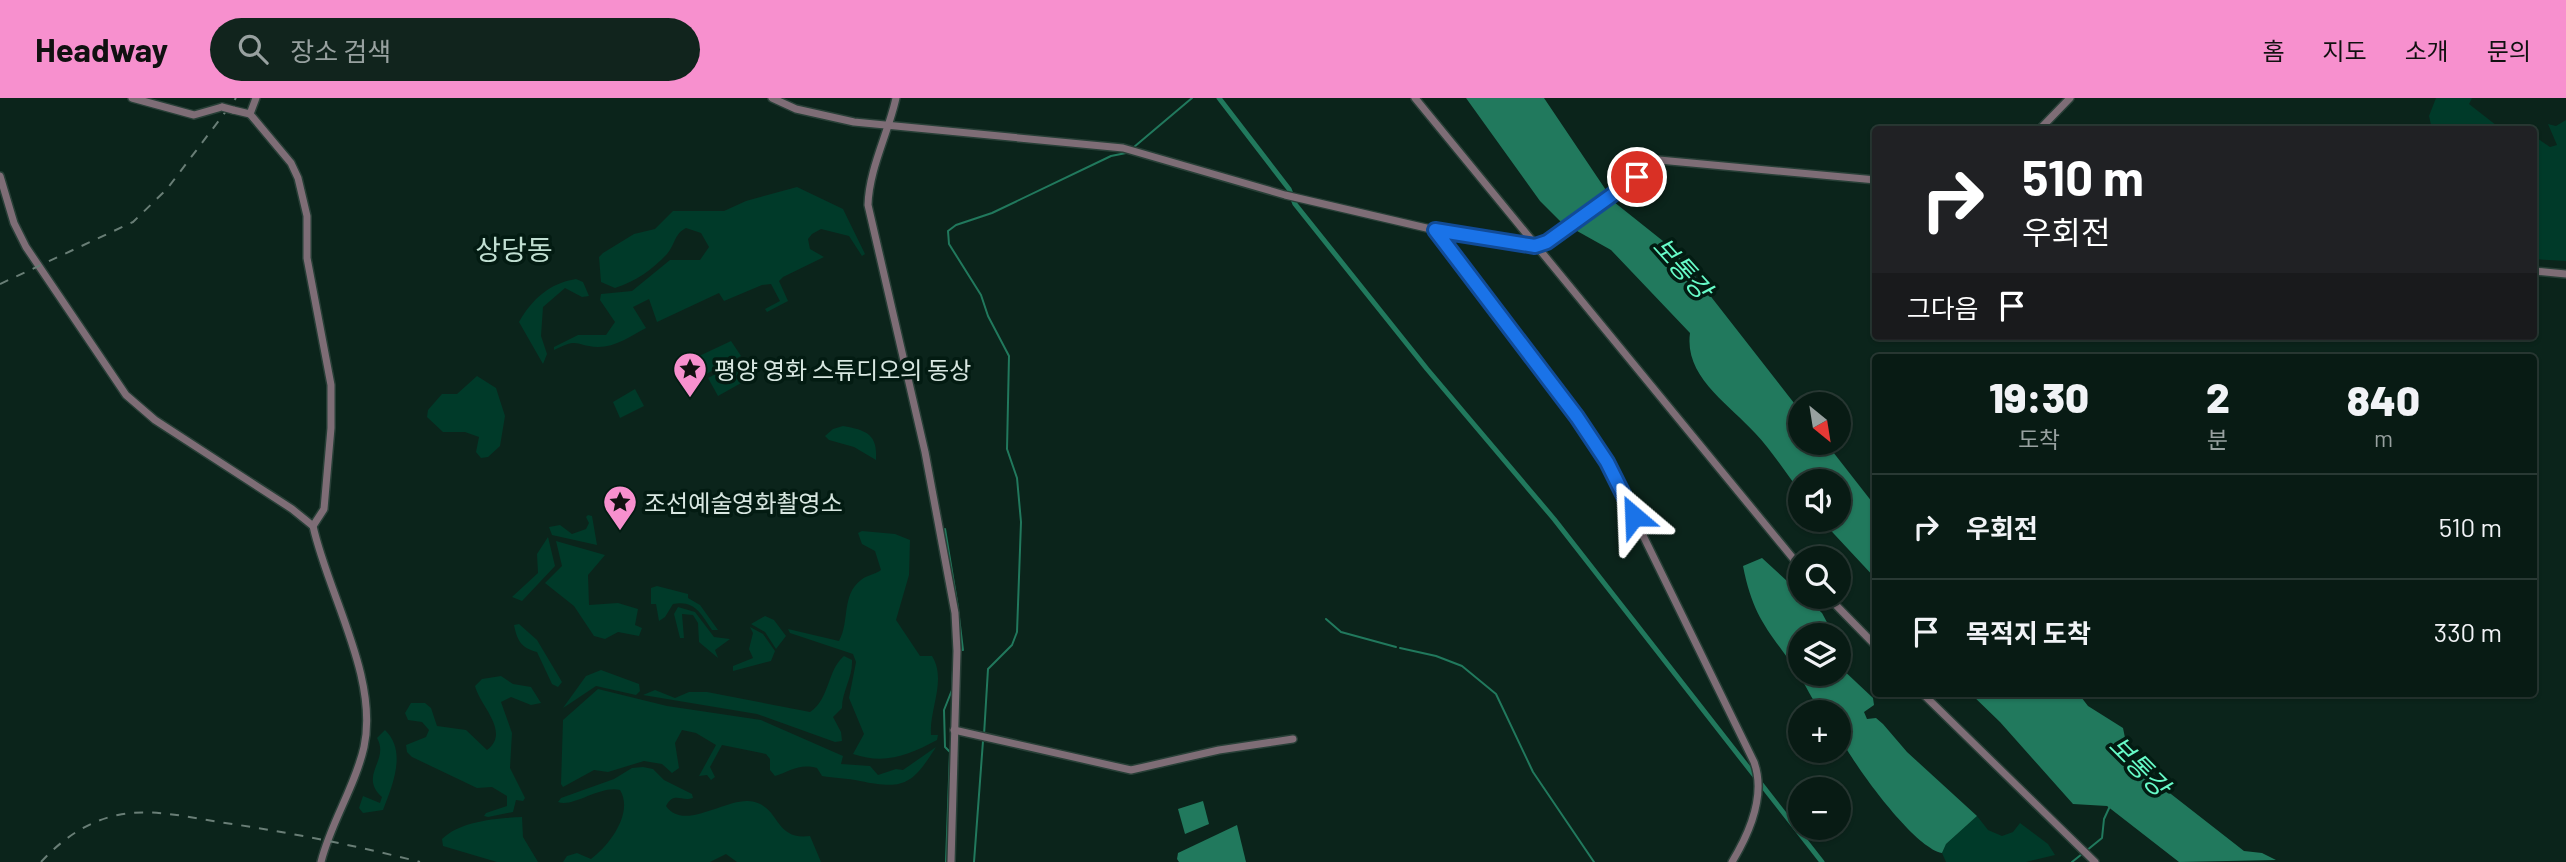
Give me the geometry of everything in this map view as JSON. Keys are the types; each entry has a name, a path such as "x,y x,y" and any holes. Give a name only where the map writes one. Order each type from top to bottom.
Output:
{"main road":[{"path":"132,98 194,115 222,107 250,114 291,163 298,178 307,216 307,258 326,346 331,392 324,509 313,526"},
{"path":"250,114 256,98"},
{"path":"772,98 796,109 890,126 1123,148 1136,154 1285,195 1435,230 1535,246 1547,242 1659,160 1872,180"},
{"path":"896,98 890,126 869,187 868,205 925,452 955,613 957,651 951,862"},
{"path":"1415,98 1788,552"},
{"path":"2043,126 2070,98"},
{"path":"0,176 14,223 26,247 126,395 155,420 292,509 313,526 367,706 364,747 326,841 321,862"},
{"path":"1435,230 1607,462 1754,762 1756,778 1752,823 1732,862"},
{"path":"2537,271 2566,274"},
{"path":"1840,609 1872,642"},
{"path":"1926,697 2095,862"},
{"path":"954,730 1131,770 1219,750 1293,739"}],"shaded area":[{"path":"2436,98 2472,98 2469,104 2497,126 2431,126 2429,116"},
{"path":"2566,120 2566,261 2537,259 2537,138 2550,147 2557,145 2548,124 2556,126"},
{"path":"797,187 843,209 865,254 862,256 849,236 821,229 808,239 810,249 824,257 783,277 779,281 788,301 767,312 765,309 780,301 771,284 762,285 724,301 719,293 657,322 649,299 633,307 646,328 629,338 605,347 573,343 554,350 554,347 578,335 606,335 615,322 600,300 601,294 632,291 670,260 700,260 709,247 701,233 686,228 679,233 670,251 656,265 615,288 601,282 599,257 603,253 634,234 655,229 673,211 724,211 746,201"},
{"path":"576,279 583,282 589,296 582,297 565,288 543,307 541,336 547,354 543,364 519,322 543,293 558,284"},
{"path":"731,341 741,356 706,374 697,357"},
{"path":"743,360 750,378 718,396 708,378"},
{"path":"477,376 496,388 505,416 500,446 488,457 481,458 476,452 479,437 465,432 443,432 427,417 428,410 442,394 457,394"},
{"path":"635,389 644,406 620,418 613,402"},
{"path":"843,426 858,429 873,439 876,460 854,447 829,440 825,436 833,429"},
{"path":"592,516 597,545 552,535 549,527 560,525 572,534 586,529 589,523 586,517"},
{"path":"862,531 895,534 910,540 909,575 896,620 920,656 932,656 938,675 931,725 931,735 938,735 937,740 897,757 876,759 853,754 864,734 849,698 856,662 853,654 790,633 788,629 839,641 848,601 855,586 863,578 881,570 875,551 862,544 858,533"},
{"path":"548,537 555,566 522,601 512,597 538,573 537,554"},
{"path":"556,541 605,555 588,575 589,605 618,603 638,609 635,625 642,628 639,636 618,632 605,639 594,636 574,606 545,583 562,566"},
{"path":"657,586 688,594 688,598 700,605 718,630 712,630 692,606 681,603 673,604 659,621 656,604 651,604 651,588"},
{"path":"678,607 695,612 714,637 730,639 715,650 718,658 699,642 698,623 693,615 682,614 684,638 680,638 674,614"},
{"path":"765,616 774,620 786,636 776,649 765,632 751,624"},
{"path":"519,624 537,640 562,682 558,687 552,684 537,652 523,646 518,639 514,625"},
{"path":"750,627 763,634 775,651 771,661 733,671 733,666 753,658 749,649 753,633"},
{"path":"844,656 852,660 851,672 842,708 833,717 841,732 842,741 835,742 757,714 643,695 655,690 675,698 689,692 707,692 810,712 821,700 834,669"},
{"path":"601,670 639,684 640,691 636,695 596,686 563,708 586,676"},
{"path":"501,676 513,684 531,687 541,703 531,705 511,697 501,702 512,733 510,768 525,798 523,801 516,800 513,812 488,817 484,816 486,813 507,806 507,796 492,787 477,788 412,757 407,752 406,745 426,737 429,730 422,722 408,720 405,713 411,703 425,703 431,708 437,726 466,730 487,750 494,743 495,727 475,686 482,679"},
{"path":"598,689 667,706 761,720 843,756 841,764 870,766 878,775 896,769 903,770 936,747 913,777 906,782 887,785 822,776 817,768 805,766 775,776 770,770 770,759 766,754 722,745 710,767 715,777 711,780 707,775 699,776 716,745 696,733 682,730 675,743 679,768 672,773 662,764 644,761 608,772 594,770 563,787 563,720"},
{"path":"385,730 392,738 397,758 394,779 383,810 363,813 359,808 363,796 380,803 382,797 375,789 373,775 380,754 377,738"},
{"path":"632,768 653,769 664,780 692,794 693,798 675,798 669,802 666,806 673,813 693,815 738,802 759,803 789,833 810,836 821,862 737,862 726,854 710,862 563,862 567,856 577,853 591,859 605,846 622,819 624,799 620,790 612,789 571,802 558,802 561,798 614,779"},
{"path":"1977,816 1988,830 2002,836 2013,832 2020,823 2048,844 2055,855 2026,862 1946,862 1942,853 1946,844"},
{"path":"522,817 523,837 538,862 497,862 443,846 442,839 469,824"}],"water":[{"name":"보통강","path":"1466,98 1544,98 1614,202 1668,245 1687,266 1788,395 1788,455 1835,455 1846,469 1788,469 1788,475 1761,440 1710,389 1701,376 1690,349 1690,333 1611,250 1561,222 1540,201"},
{"path":"1851,475 1872,502 1872,575 1851,552 1851,546 1845,546 1832,532 1851,532"},
{"path":"1762,558 1788,582 1788,609 1818,609 1827,623 1788,623 1788,658 1757,611 1743,566"},
{"path":"1851,677 1873,698 1874,705 1864,712 1867,719 1876,718 1883,724 1907,752 1977,816 1946,844 1942,853 1930,848 1901,822 1851,755 1851,700 1814,700 1806,686 1851,686"},
{"path":"1974,697 2081,697 2088,706 2123,728 2130,762 2244,851 2262,853 2276,860 2179,862 2107,806 2073,804"},
{"path":"1203,801 1209,824 1185,834 1178,809"},
{"path":"1237,825 1246,862 1179,862 1177,859 1178,853"}],"waterway":[{"path":"1134,147 1192,98"},
{"path":"1219,98 1289,189 1295,204 1427,369 1554,519 1822,862"},
{"path":"984,735 988,669 1012,645 1017,632 1021,522 1017,478 1007,449 1009,356 988,316 981,295 949,244 948,231 956,225 992,213 1111,156 1126,153"},
{"path":"945,529 958,608"},
{"path":"959,617 963,650 960,650"},
{"path":"1326,619 1341,632 1396,647"},
{"path":"1400,648 1436,656 1462,666 1496,694 1533,772 1594,862"},
{"path":"946,862 950,752 945,747 944,710 952,690 954,650"},
{"path":"974,862 983,741"},
{"path":"2086,851 2102,838 2104,819 2110,806"},
{"path":"2072,862 2082,854"}],"railway":[{"path":"0,284 133,222 167,189 236,98"},
{"path":"41,862 86,826 118,815 143,812 295,835 420,862"}],"place":[{"name":"평양 영화 스튜디오의 동상","path":"690,399"},
{"name":"조선예술영화촬영소","path":"620,532"}],"district":[{"name":"상당동","path":"514,249"}],"route":[{"path":"1634,516 1607,462 1577,417 1435,230 1535,246 1547,242 1637,177"}]}
